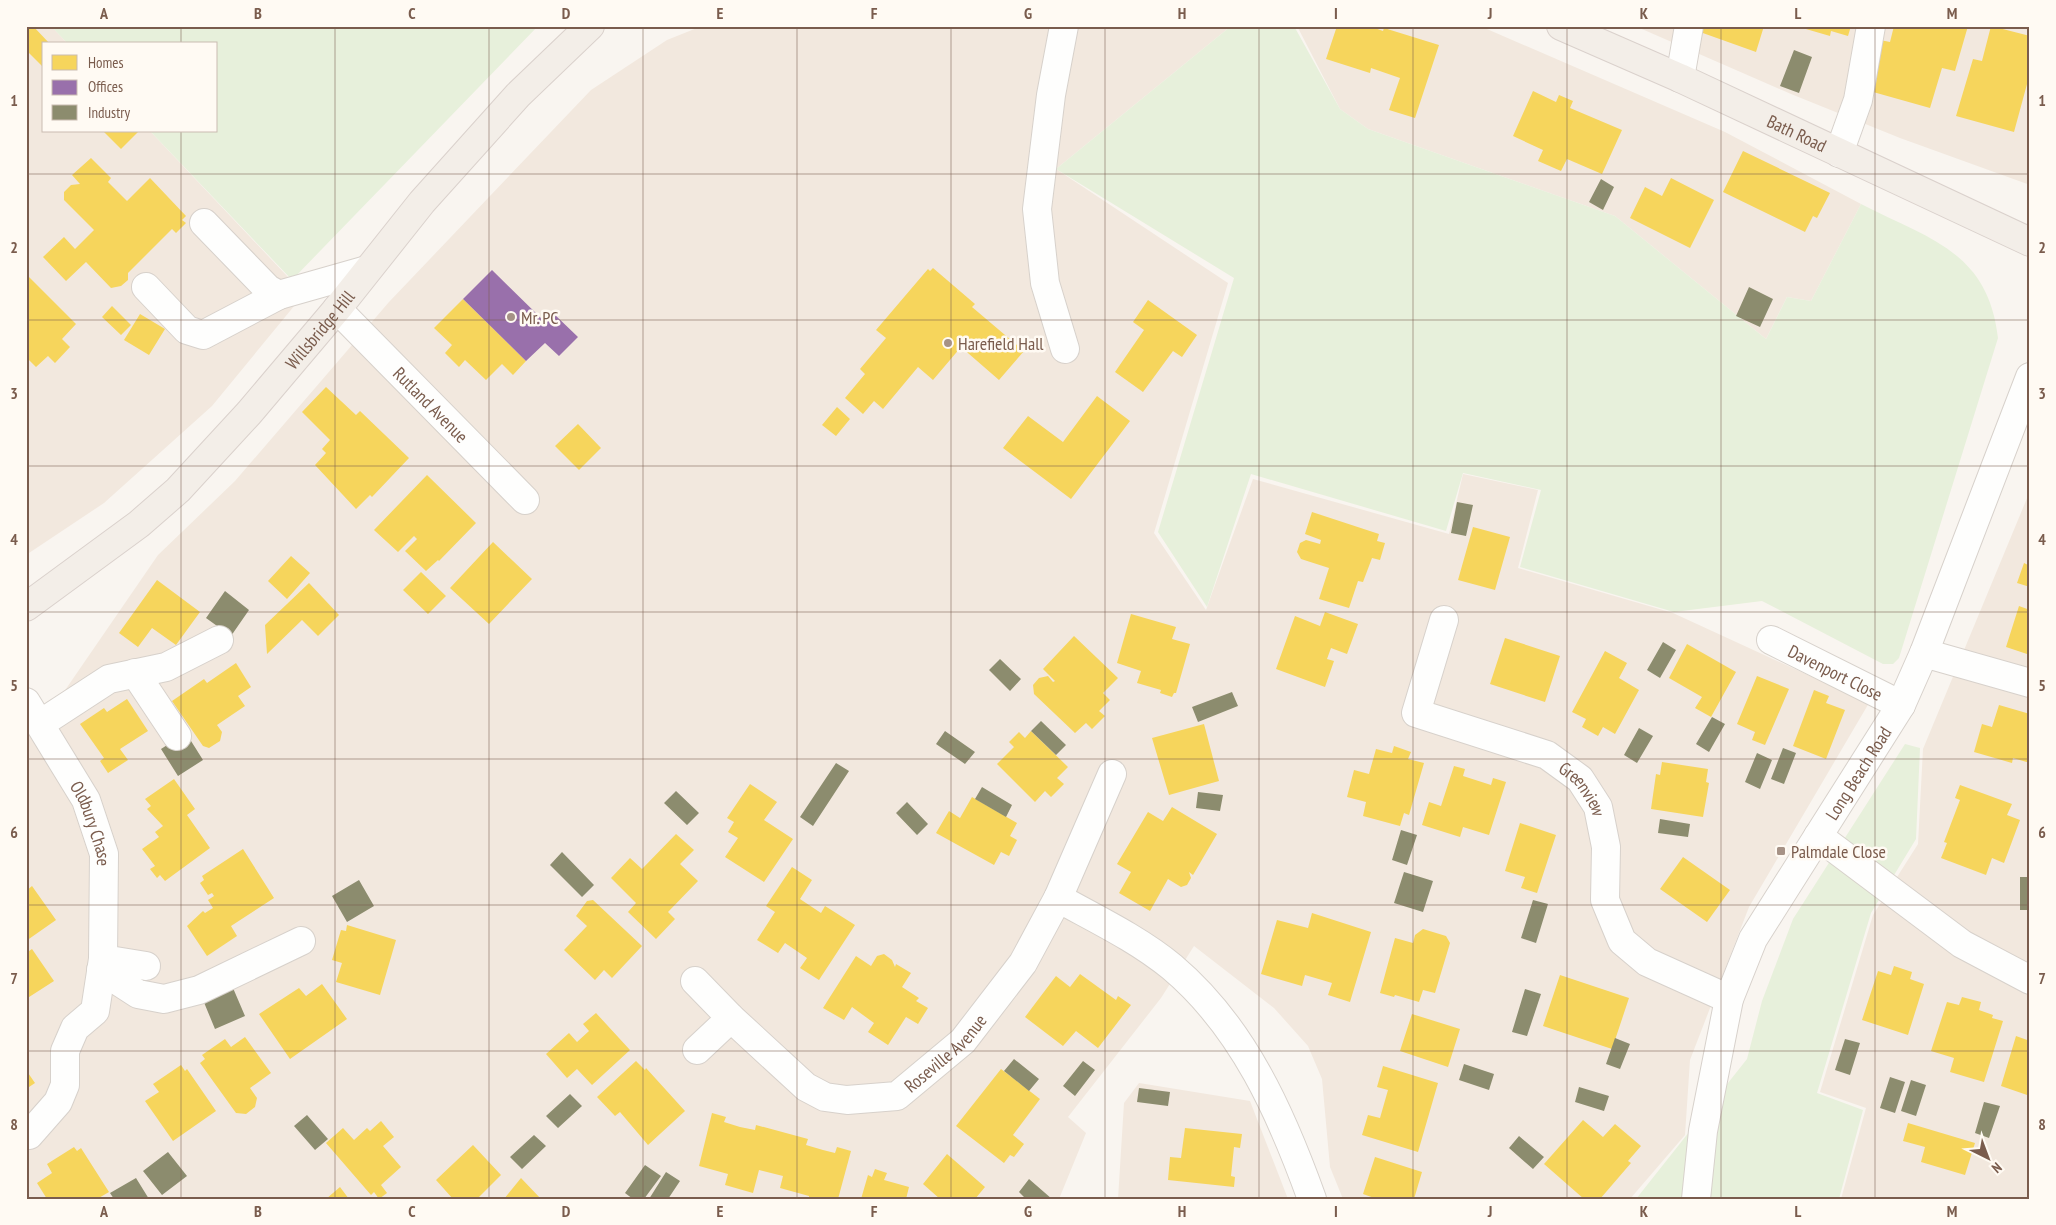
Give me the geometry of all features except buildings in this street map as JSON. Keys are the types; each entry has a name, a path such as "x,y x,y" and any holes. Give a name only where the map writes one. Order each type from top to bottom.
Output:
{"main road":[{"name":"Willsbridge Hill","path":"26,606 139,524 178,490 249,413 337,309 422,202 512,102 590,26"},
{"name":"Bath Road","path":"1561,26 1680,78 2030,242"}],"street":[{"path":"1064,26 1051,95 1037,209 1045,283 1065,350"},
{"path":"1680,78 1689,26"},
{"path":"1840,153 1858,100 1871,26"},
{"path":"204,223 268,290 279,295"},
{"path":"146,287 187,330 203,335 279,295 367,270"},
{"name":"Rutland Avenue","path":"337,309 525,500"},
{"name":"Long Beach Road","path":"1696,1199 1703,1131 1729,999 1752,939 1901,705 1924,653 2030,377"},
{"name":"Greenview","path":"1444,620 1416,713 1547,755 1580,779 1598,807 1606,847 1605,900 1622,941 1647,962 1729,999"},
{"path":"33,713 109,679 166,666 219,640"},
{"name":"Davenport Close","path":"1771,640 1901,705"},
{"path":"1924,653 2030,683"},
{"path":"136,673 177,736"},
{"name":"Oldbury Chase","path":"29,1135 58,1102 65,1085 65,1051 74,1028 95,1011 102,964 104,854 86,800 33,713"},
{"name":"Roseville Avenue","path":"695,981 731,1018 806,1087 825,1097 847,1100 897,1096 963,1042 1023,963 1058,898 1112,774"},
{"path":"1818,836 1962,944 2030,980"},
{"path":"1058,898 1127,937 1171,966 1199,993 1243,1049 1271,1098 1312,1199"},
{"path":"102,964 138,994 164,999 199,990 301,941"},
{"path":"102,964 146,966"},
{"path":"698,1050 731,1018"}],"shaded area":[{"path":"26,26 51,26 66,42 42,42 42,132 151,132 304,294 212,406 104,503 26,555"},
{"path":"702,26 1231,26 1056,169 1228,283 1154,533 1206,610 1253,479 1449,534 1463,474 1538,490 1518,568 1673,613 1869,703 1749,907 1690,1060 1685,1135 1630,1199 1343,1199 1330,1167 1322,1079 1308,1046 1274,1008 1194,946 1161,998 1068,1117 1086,1133 1059,1199 26,1199 26,722 59,699 158,555 235,481 389,302 591,90 667,40"},
{"path":"1297,26 1480,26 1725,132 1861,204 1811,301 1787,297 1766,339 1615,216 1368,129 1340,109"},
{"path":"1635,26 2030,26 2030,185 1900,138 1791,94"},
{"path":"2030,491 2030,1199 1841,1199 1866,1108 1820,1092 1873,915 1918,844 1923,749"},
{"path":"1139,1083 1250,1101 1288,1199 1118,1199 1124,1103"}],"green space":[{"path":"51,26 538,26 292,280 151,132 218,132 218,42 66,42"},
{"path":"1231,26 1294,26 1340,109 1368,129 1615,216 1766,339 1787,297 1811,301 1861,204 1932,239 1968,267 1982,285 1992,309 1998,338 1899,658 1893,664 1883,664 1762,601 1674,612 1520,567 1541,490 1463,473 1446,531 1251,474 1207,607 1158,532 1234,278 1056,169"},
{"path":"1905,744 1920,748 1916,839 1871,913 1817,1093 1863,1110 1839,1199 1636,1199 1747,1059 1762,1001 1793,919"}],"place":[{"name":"Mr. PC","path":"511,317"},
{"name":"Harefield Hall","path":"948,343"},
{"name":"Palmdale Close","path":"1781,851"}]}
